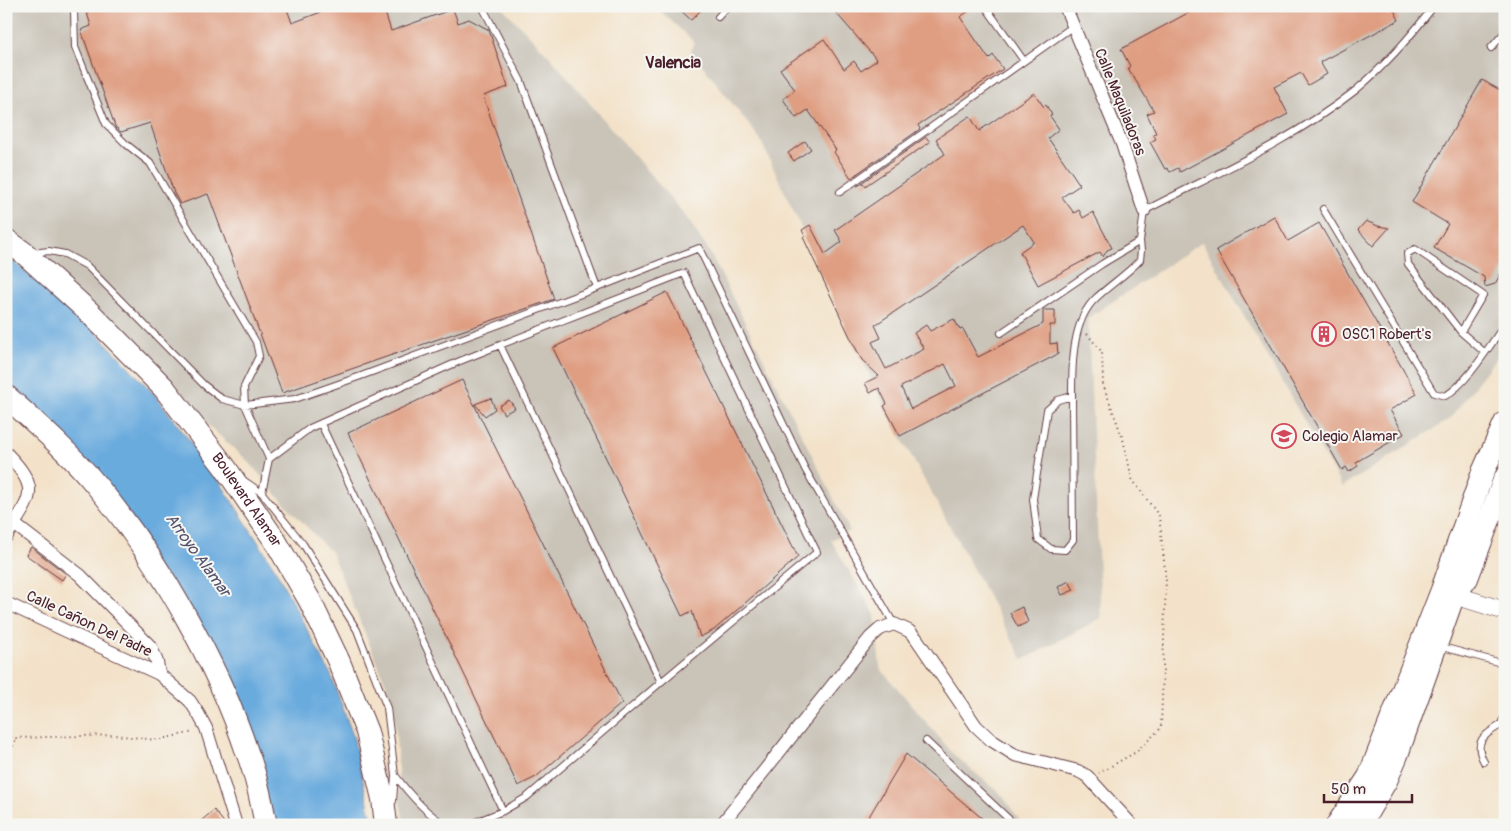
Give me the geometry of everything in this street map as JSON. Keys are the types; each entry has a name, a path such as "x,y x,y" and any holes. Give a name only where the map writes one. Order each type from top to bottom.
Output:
{"highway":[{"name":"Boulevard Alamar","path":"6,240 24,253 89,312 164,388 224,466 276,542 310,601 339,662 367,732 383,799 390,815"},
{"path":"6,396 51,436 98,487 138,539 172,594 203,649 248,752 266,825"},
{"path":"1351,825 1377,783 1396,737 1429,642 1446,606 1458,597 1463,583 1461,566 1483,472 1505,423"},
{"path":"1337,825 1369,777 1461,566 1505,478"}],"main road":[{"path":"1370,825 1388,796 1408,756 1446,648 1458,597"},
{"path":"1361,825 1387,781 1441,633 1458,597"}],"street":[{"name":"Calle Maquiladoras","path":"1065,6 1072,27 1122,144 1144,212"},
{"path":"6,453 25,475 30,495 6,537"},
{"name":"Calle Cañon Del Padre","path":"14,524 80,576 150,647 157,662 158,674"},
{"path":"1458,597 1505,611"},
{"name":"Calle Cañon Del Padre","path":"6,602 158,674 190,700 206,728 236,825"},
{"path":"721,825 870,638 880,630 894,624 909,631 916,638 976,726 991,740 1014,755 1078,771 1087,776 1132,825"}],"lane":[{"path":"78,6 74,11 75,47 106,124 126,144 150,163 256,342 259,356 244,387 245,405 269,458 262,493"},
{"path":"482,6 521,81 597,288"},
{"path":"718,17 728,6"},
{"path":"1072,396 1058,400 1047,410 1032,499 1038,539 1051,549 1065,550 1073,540 1072,396 1075,352 1082,318 1087,307 1096,298 1140,260 1140,241 1144,212 1294,133 1356,90 1407,41 1434,6"},
{"path":"987,9 1024,61"},
{"path":"840,192 1072,27"},
{"path":"1491,48 1505,32"},
{"path":"1323,209 1434,393 1445,396 1454,391 1505,324"},
{"path":"1001,333 1102,264 1140,241"},
{"path":"24,253 49,251 66,254 87,266 204,385 222,399 245,405 295,398 361,376 700,248 805,469 894,624"},
{"path":"1461,332 1483,295 1416,249 1407,254 1408,264 1461,332 1484,352"},
{"path":"269,458 310,428 460,361 684,273 817,552 661,682 528,797 503,811 468,825"},
{"path":"500,346 661,682"},
{"path":"321,424 503,811"},
{"path":"224,466 262,493 304,544 357,630 387,708 395,775 390,815 391,825"},
{"path":"1446,648 1505,664"},
{"path":"1484,762 1479,753 1479,745 1485,734 1504,723"},
{"path":"926,741 1015,825"},
{"path":"395,775 408,793 434,818 446,825"}],"path":[{"path":"1082,318 1081,327 1102,352 1103,384 1123,439 1132,480 1158,516 1166,579 1161,728 1136,752 1092,777 1087,776"},
{"path":"6,735 16,738 115,735 156,740 180,736 206,728"},
{"path":"6,765 16,738"}],"shaded area":[{"path":"13,6 501,6 551,58 684,214 709,251 850,531 831,540 875,615 880,668 955,756 1002,795 1023,825 404,825 400,802 394,703 331,552 284,503 248,461 6,246 6,10"},
{"path":"655,6 1505,6 1505,346 1450,419 1342,487 1202,242 1088,318 1101,618 1023,660 885,408 760,139 691,51 694,42"}],"water":[{"name":"Arroyo Alamar","path":"6,255 91,327 156,396 216,476 274,567 331,675 353,736 373,825 273,825 235,706 70,447 6,382"}],"building":[{"path":"85,6 286,6 292,23 337,6 383,6 391,31 453,9 458,23 469,19 489,30 508,87 483,96 554,299 282,393 208,194 180,204 174,193 150,123 121,132 115,126 81,30 91,26"},
{"path":"676,6 705,6 691,20"},
{"path":"830,6 976,6 960,17 989,59 993,55 1003,69 918,125 920,129 851,178 834,152 836,150 808,110 796,118 783,99 795,90 780,69 824,39 844,69 854,61 861,71 877,60"},
{"path":"1201,6 1392,6 1399,20 1320,62 1327,74 1308,85 1301,73 1274,87 1288,114 1180,172 1178,168 1170,172 1167,168 1165,169 1150,142 1156,139 1153,134 1156,133 1147,114 1154,111 1128,68 1130,66 1121,49"},
{"path":"1482,80 1505,93 1505,266 1495,284 1485,287 1484,277 1434,248 1448,224 1412,202"},
{"path":"1034,93 1044,107 1046,105 1052,115 1050,116 1059,129 1048,138 1080,185 1062,197 1074,213 1079,210 1083,218 1093,212 1112,248 1107,250 1103,257 1100,252 1038,285 1020,252 1034,242 1023,225 875,325 881,338 872,342 886,369 924,349 914,333 926,325 930,331 954,319 960,330 963,329 978,357 1043,324 1043,310 1055,310 1055,325 1050,325 1050,344 1057,343 1058,354 900,436 884,406 887,404 879,388 870,393 865,383 879,376 862,360 803,237 805,236 802,230 810,225 825,254 842,242 835,230 945,154 936,139 970,116 979,131","holes":["945,364 956,386 911,409 901,387"]},
{"path":"926,137 930,142 865,186 863,183 857,186"},
{"path":"805,141 811,149 794,161 788,153"},
{"name":"OSC1 Robert's","path":"1274,216 1288,241 1319,223 1417,394 1390,410 1404,434 1356,462 1358,466 1349,472 1346,467 1342,470 1216,250"},
{"path":"1366,221 1389,228 1373,246 1358,230"},
{"path":"667,292 798,557 714,630 700,637 692,611 682,616 553,348"},
{"path":"462,380 622,703 536,777 518,786 348,433"},
{"path":"491,398 495,409 485,416 475,404"},
{"path":"509,400 515,408 504,414 499,406"},
{"path":"31,547 66,574 62,580 26,555"},
{"path":"1069,581 1074,590 1062,595 1058,587"},
{"path":"1022,607 1028,622 1018,627 1010,613"},
{"path":"906,754 990,825 864,825"},
{"path":"214,810 226,825 196,825"}],"place":[{"name":"OSC1 Robert's","path":"1324,334"},
{"name":"Colegio Alamar","path":"1284,436"}],"district":[{"name":"Valencia","path":"673,63"}]}
